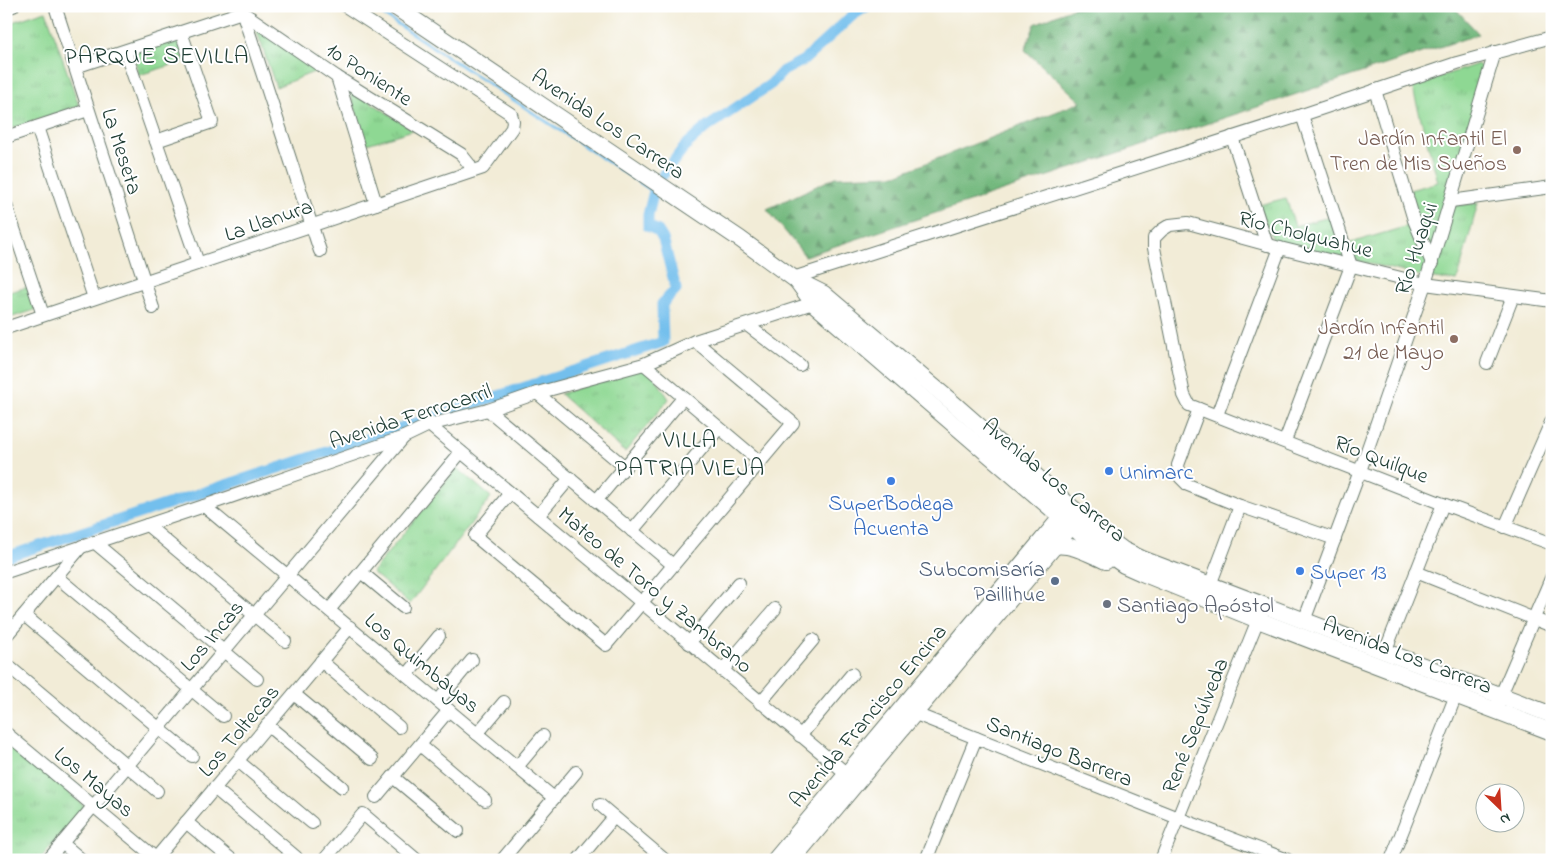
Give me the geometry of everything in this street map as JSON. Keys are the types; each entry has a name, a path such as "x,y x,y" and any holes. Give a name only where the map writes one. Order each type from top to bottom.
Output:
{"main road":[{"name":"Avenida Los Carrera","path":"394,6 724,228 795,279 1071,516 1106,553 1124,565 1142,573 1261,613 1456,696 1552,715"},
{"name":"Avenida Los Carrera","path":"1071,516 1138,558 1210,585 1261,613 1304,621 1385,652 1498,703 1552,732"},
{"name":"Avenida Francisco Encina","path":"908,711 1054,546 1071,516"},
{"name":"Avenida Francisco Encina","path":"775,860 851,778 1071,516"},
{"path":"1054,546 1073,547 1133,573 1142,573"},
{"name":"Avenida Francisco Encina","path":"792,860 851,778"}],"street":[{"path":"6,8 13,6"},
{"name":"La Meseta","path":"55,6 153,308"},
{"name":"La Llanura","path":"6,328 483,168 512,128 511,114 345,6"},
{"path":"75,67 181,32 241,9 320,251"},
{"name":"10 Poniente","path":"241,9 337,77 461,154 472,171"},
{"path":"156,141 212,122 181,32"},
{"path":"795,279 1457,63 1552,37"},
{"path":"125,51 198,264"},
{"name":"Río Huaqui","path":"1304,621 1360,471 1426,284 1495,52"},
{"path":"337,77 376,204"},
{"path":"1375,90 1414,220 1432,263"},
{"path":"6,137 88,110"},
{"path":"1285,441 1352,266 1302,114"},
{"path":"37,127 94,298"},
{"path":"1232,137 1267,245"},
{"path":"1451,201 1552,188"},
{"path":"6,205 43,315"},
{"name":"Río Cholguahue","path":"1199,409 1190,404 1184,395 1154,248 1154,238 1170,225 1188,223 1267,245 1426,284 1552,301"},
{"path":"1217,415 1280,248"},
{"path":"1488,363 1513,296"},
{"name":"Avenida Ferrocarril","path":"6,572 404,437 429,425 488,410 537,393 644,364 695,342 819,298"},
{"path":"747,325 800,365"},
{"path":"510,494 475,536 606,645 793,423 695,342"},
{"path":"644,364 760,462"},
{"path":"537,393 625,467"},
{"path":"596,501 683,398"},
{"path":"1199,409 1178,465 1180,477 1188,485 1240,506 1335,539"},
{"name":"Río Quilque","path":"1199,409 1443,504 1552,544"},
{"path":"488,410 673,565"},
{"path":"1505,527 1552,420"},
{"name":"Mateo de Toro y Zambrano","path":"429,425 851,778"},
{"path":"632,531 719,428"},
{"name":"Los Incas","path":"48,860 404,437"},
{"path":"329,610 461,452"},
{"path":"538,516 570,478"},
{"path":"1385,652 1443,504"},
{"name":"Los Quimbayas","path":"204,506 554,798"},
{"path":"1210,585 1240,506"},
{"path":"147,525 285,640"},
{"path":"6,636 88,544 257,679"},
{"path":"361,572 403,607"},
{"path":"1416,572 1552,626"},
{"path":"1498,703 1552,576"},
{"path":"57,577 223,716"},
{"path":"689,643 739,583"},
{"path":"722,671 775,608"},
{"name":"René Sepúlveda","path":"1161,860 1261,613"},
{"path":"24,615 192,756"},
{"name":"Los Toltecas","path":"157,859 214,788 350,627"},
{"path":"407,675 439,636"},
{"path":"760,702 813,640"},
{"path":"438,701 472,660"},
{"path":"321,661 400,727"},
{"path":"6,664 158,790"},
{"path":"800,736 852,674"},
{"path":"294,694 372,759"},
{"path":"1391,860 1456,696"},
{"path":"477,734 504,702"},
{"path":"376,797 449,710"},
{"name":"Santiago Barrera","path":"908,711 1288,860"},
{"path":"267,725 342,787"},
{"name":"Los Mayas","path":"6,733 157,859"},
{"path":"517,767 544,736"},
{"path":"926,860 976,738"},
{"path":"420,745 486,800"},
{"path":"238,761 312,823"},
{"path":"502,860 576,772"},
{"path":"393,777 458,831"},
{"path":"214,788 296,856"},
{"path":"600,805 666,860"},
{"path":"329,858 363,814 417,860"},
{"path":"580,859 614,817"},
{"path":"186,822 232,860"},
{"path":"62,843 82,860"}],"green space":[{"path":"1077,6 1453,6 1479,34 805,256 767,209 836,177 896,175 1081,102 1025,50 1035,24"},
{"path":"46,11 79,106 6,130 6,24"},
{"path":"256,29 319,70 276,87"},
{"path":"178,38 185,61 139,75 133,52"},
{"path":"1478,64 1486,74 1445,207 1478,203 1457,281 1420,276 1273,240 1259,205 1286,198 1295,226 1330,217 1340,246 1418,223 1410,190 1438,182 1412,86"},
{"path":"348,87 413,130 367,144"},
{"path":"28,287 35,310 6,319 6,293"},
{"path":"647,365 669,399 625,452 560,394"},
{"path":"457,468 491,497 410,604 372,572"},
{"path":"6,736 85,807 39,860 6,860"}],"waterway":[{"path":"370,6 654,192"},
{"path":"663,175 685,146 703,130 771,84 783,71 804,60 853,15 867,6"},
{"path":"6,557 663,342 662,304 676,289 663,239 658,231 648,226 648,215 655,187"}],"place":[{"name":"Jardín Infantil El Tren de Mis Sueños","path":"1517,150"},
{"name":"Jardín Infantil 21 de Mayo","path":"1454,339"},
{"name":"Unimarc","path":"1109,471"},
{"name":"SuperBodega Acuenta","path":"891,481"},
{"name":"Super 13","path":"1300,571"},
{"name":"Subcomisaría Paillihue","path":"1055,581"},
{"name":"Santiago Apóstol","path":"1107,604"}],"district":[{"name":"PARQUE SEVILLA","path":"157,55"},
{"name":"VILLA PATRIA VIEJA","path":"690,453"}]}
